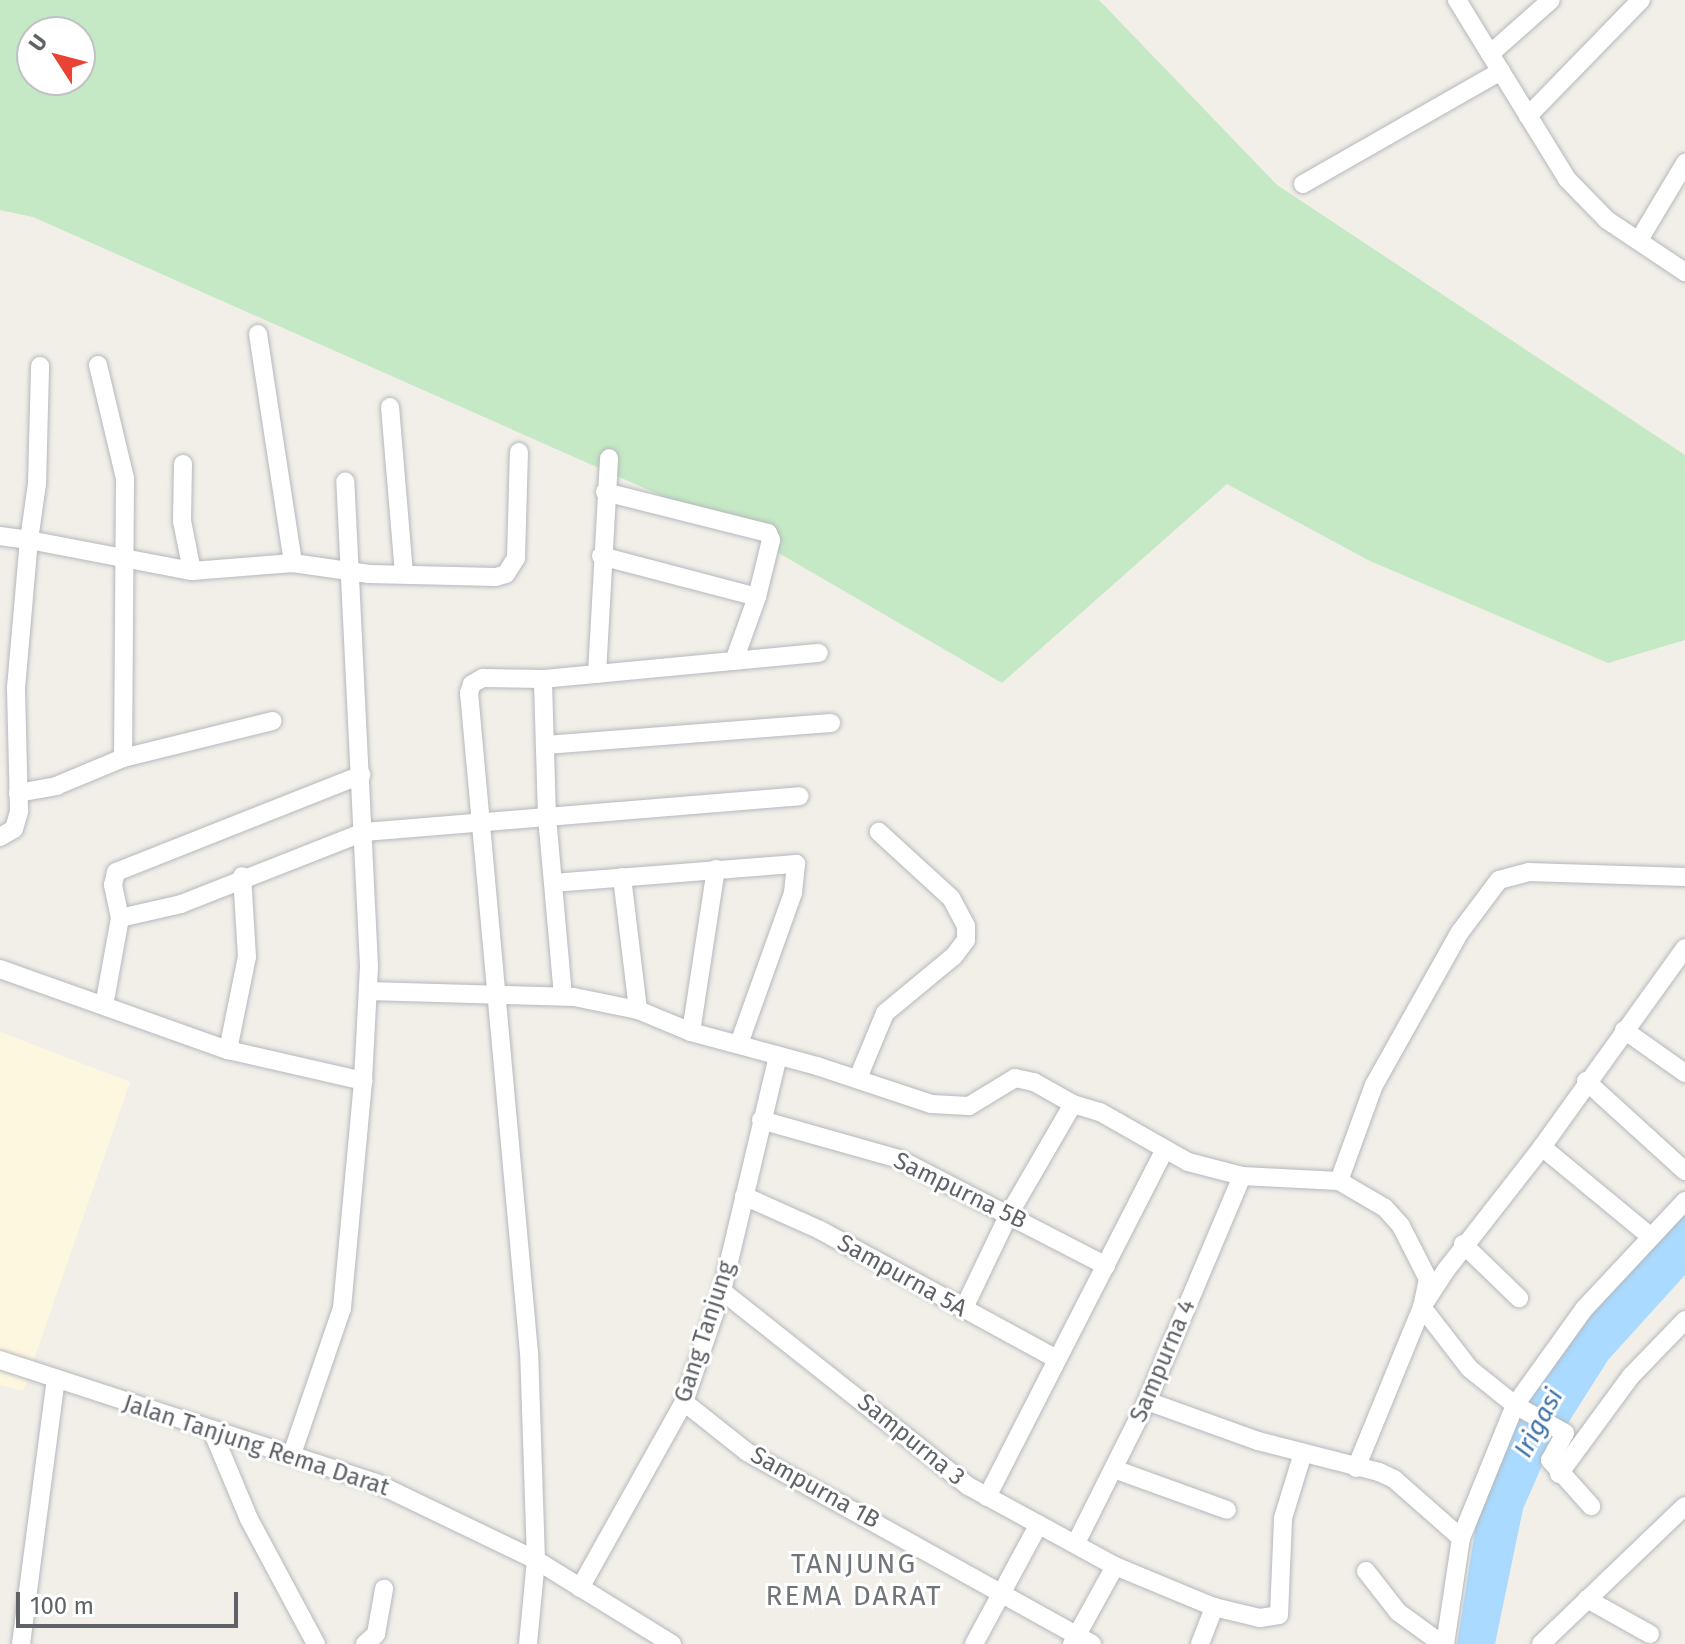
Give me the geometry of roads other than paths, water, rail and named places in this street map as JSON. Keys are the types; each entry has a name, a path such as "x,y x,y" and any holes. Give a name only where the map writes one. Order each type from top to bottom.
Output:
{"street":[{"path":"1457,0 1575,188 1607,220 1685,272"},
{"path":"1490,54 1551,0"},
{"path":"1528,116 1641,0"},
{"path":"1303,184 1501,71"},
{"path":"1639,240 1685,163"},
{"path":"258,334 293,563"},
{"path":"98,365 125,478 123,758"},
{"path":"0,837 17,821 16,688 37,484 40,366"},
{"path":"390,407 404,574"},
{"path":"0,536 125,556 192,571 293,563 348,571 404,574 506,574 516,558 519,452"},
{"path":"597,674 601,556 609,458"},
{"path":"183,464 182,521 192,571"},
{"path":"292,1454 342,1308 352,1241 368,991 364,832 345,482"},
{"path":"605,492 768,533 771,540 757,597 734,661"},
{"path":"601,556 757,597"},
{"path":"528,1644 536,1560 529,1353 484,822 469,688 483,678 543,679 819,653"},
{"path":"543,679 547,817 563,996"},
{"path":"18,793 56,786 123,758 273,721"},
{"path":"545,745 831,723"},
{"path":"104,1006 120,918 113,885 122,867 361,775"},
{"path":"120,918 181,904 242,876 364,832 800,796"},
{"path":"858,1078 885,1013 954,956 966,940 966,926 951,898 879,832"},
{"path":"553,883 792,862 799,870 739,1044"},
{"path":"691,1032 716,869"},
{"path":"1339,1181 1374,1085 1460,932 1499,880 1529,872 1685,877"},
{"path":"228,1050 247,957 242,876"},
{"path":"622,877 638,1010"},
{"path":"1422,1307 1463,1244 1542,1147 1586,1081 1685,948"},
{"path":"0,969 228,1050 363,1081"},
{"path":"368,991 563,996 638,1010 691,1032 858,1078 931,1104 969,1106 1005,1082 1025,1079 1073,1104 1100,1112 1164,1151 1242,1176 1339,1181 1385,1208 1401,1226 1428,1279 1422,1307 1356,1468"},
{"path":"1624,1030 1685,1073"},
{"name":"Gang Tanjung","path":"580,1588 684,1402 722,1291 778,1056"},
{"path":"1586,1081 1685,1171"},
{"path":"963,1310 1008,1216 1073,1104"},
{"name":"Sampurna 5B","path":"761,1120 899,1159 1106,1266"},
{"path":"1542,1147 1651,1237"},
{"path":"987,1497 1164,1151"},
{"name":"Sampurna 4","path":"1076,1543 1147,1401 1242,1176"},
{"name":"Sampurna 5A","path":"744,1196 820,1230 1057,1359"},
{"path":"1366,1571 1398,1612 1444,1644 1461,1538 1521,1407 1584,1309 1685,1201"},
{"path":"1463,1244 1519,1298"},
{"name":"Sampurna 3","path":"722,1291 987,1497 1115,1566 1214,1607 1260,1618 1279,1615 1283,1518 1303,1453"},
{"path":"1422,1307 1470,1369 1521,1407 1565,1433 1550,1460 1559,1474 1591,1506"},
{"path":"1559,1474 1631,1376 1685,1320"},
{"name":"Jalan Tanjung Rema Darat","path":"0,1360 213,1433 292,1454 376,1483 536,1560 672,1644"},
{"path":"21,1644 56,1379"},
{"path":"1147,1401 1303,1453 1394,1479 1461,1538"},
{"name":"Sampurna 1B","path":"684,1402 747,1452 1081,1641"},
{"path":"213,1433 249,1519 316,1644"},
{"path":"1114,1469 1227,1510"},
{"path":"1541,1644 1685,1506"},
{"path":"974,1644 1039,1524"},
{"path":"1081,1641 1115,1566"},
{"path":"365,1644 376,1634 384,1589"},
{"path":"1587,1599 1650,1634"},
{"path":"1200,1644 1214,1607"}],"water":[{"name":"Irigasi","path":"1685,1209 1685,1275 1608,1360 1544,1461 1523,1509 1495,1644 1457,1644 1481,1493 1512,1420 1571,1331"}],"district":[{"name":"TANJUNG REMA DARAT","path":"854,1580"}]}
